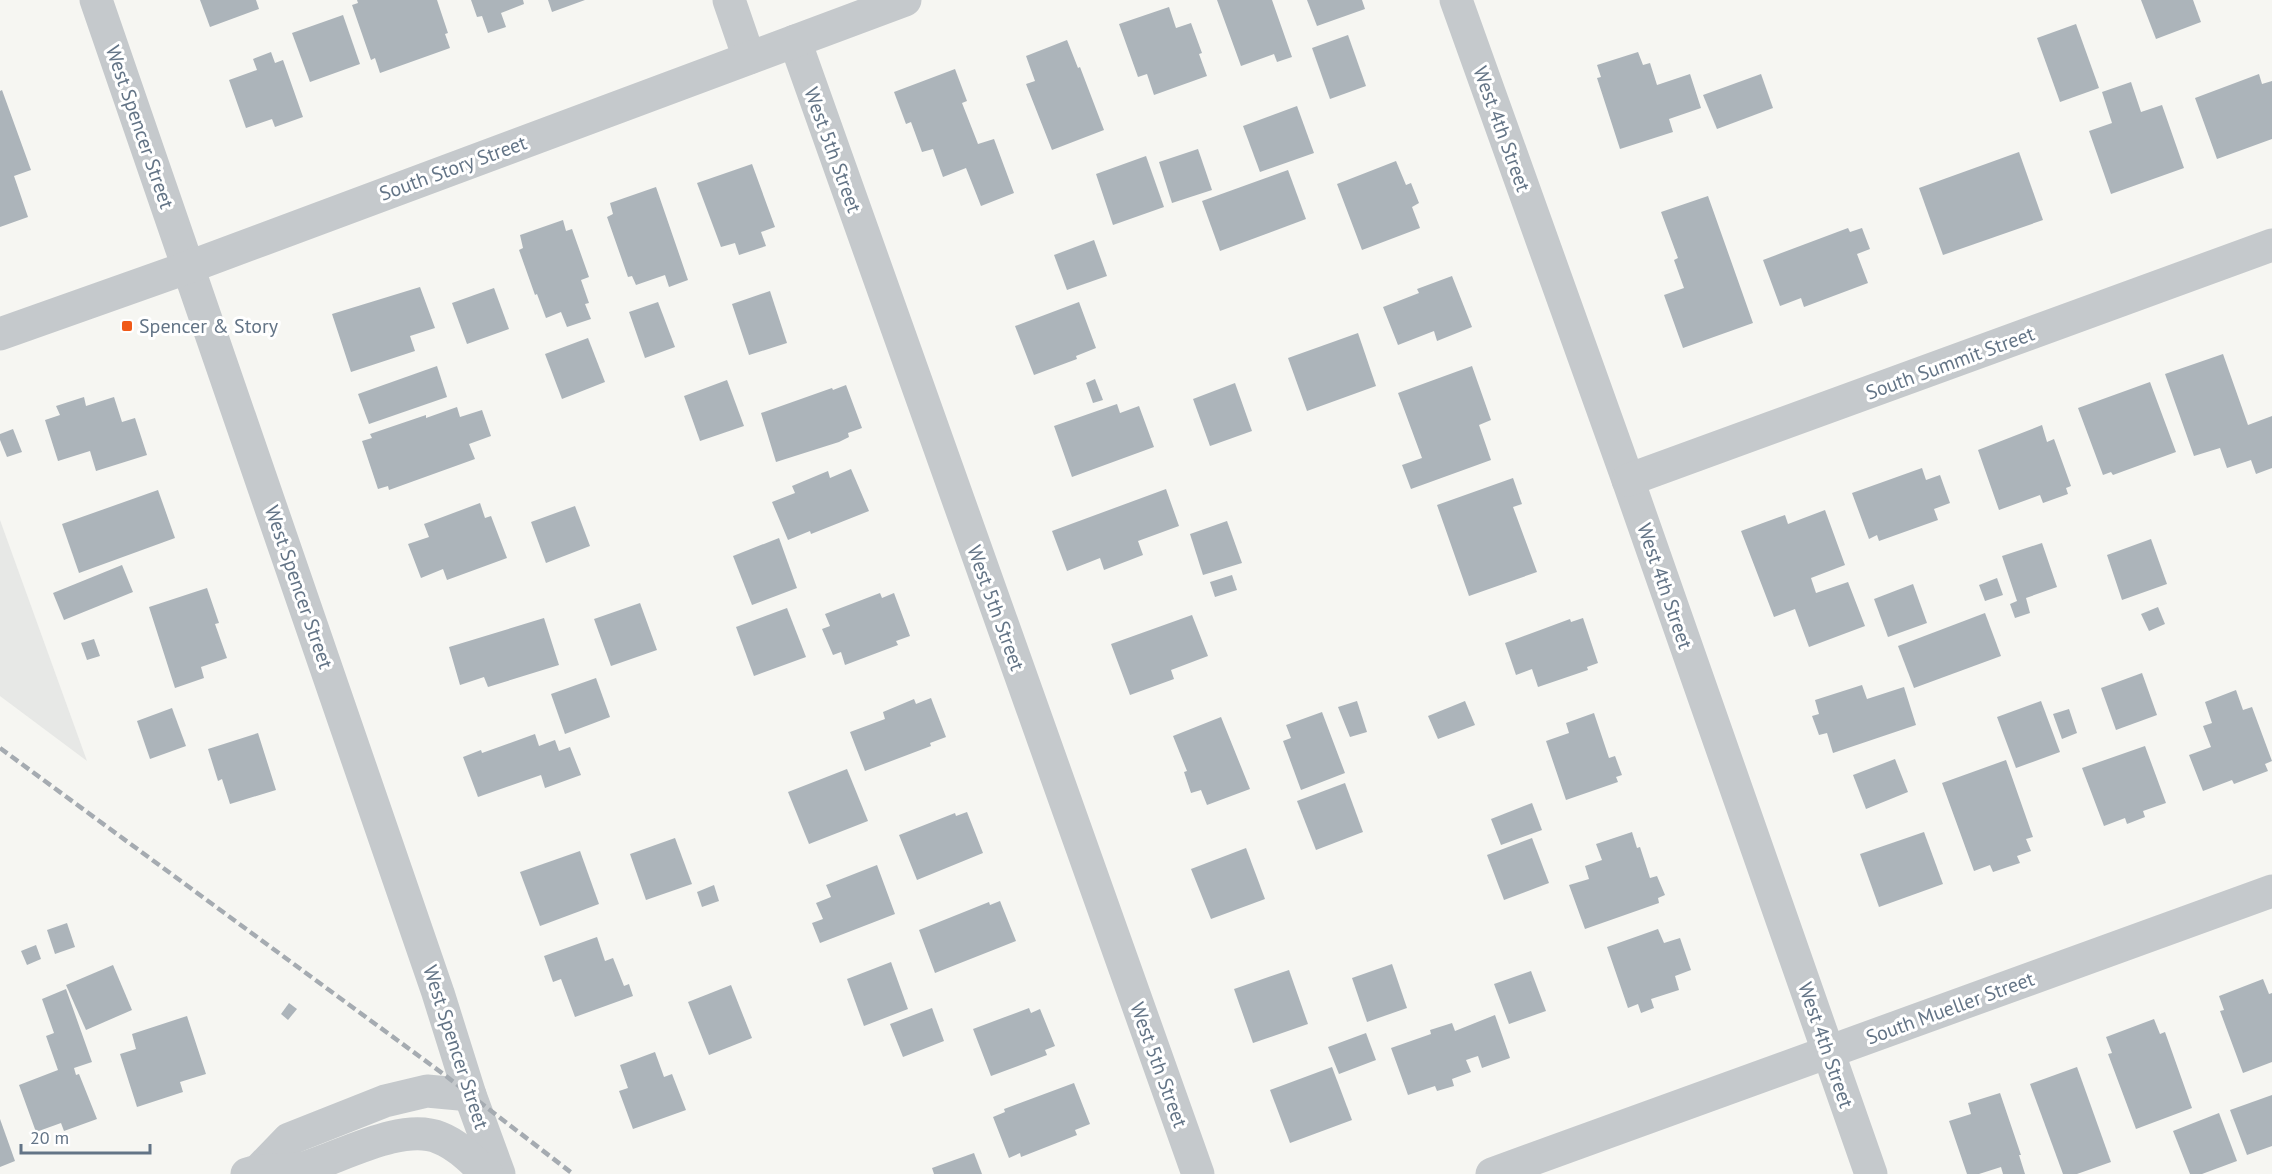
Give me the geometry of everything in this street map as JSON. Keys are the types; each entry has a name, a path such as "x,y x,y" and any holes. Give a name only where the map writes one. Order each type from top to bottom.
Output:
{"street":[{"name":"West Spencer Street","path":"96,0 499,1174"},
{"path":"729,0 749,58"},
{"name":"South Story Street","path":"0,334 189,267 905,0"},
{"name":"West 4th Street","path":"1456,0 1628,480 1871,1174"},
{"name":"West 5th Street","path":"795,41 1198,1174"},
{"name":"South Summit Street","path":"1628,480 2272,245"},
{"name":"South Mueller Street","path":"1492,1174 2272,891"},
{"path":"253,1172 289,1139 385,1101 427,1091 470,1095"},
{"path":"253,1172 304,1168 387,1139 424,1133 452,1144 487,1174"}],"shaded area":[{"path":"0,520 87,761 0,696"}],"building":[{"path":"200,0 256,0 259,9 210,27"},
{"path":"357,0 437,0 448,33 445,34 450,48 380,73 375,58 371,60 352,5 358,3"},
{"path":"471,0 523,0 524,4 501,13 506,27 488,33 482,16 477,17"},
{"path":"548,0 585,0 552,12"},
{"path":"1217,0 1272,0 1292,57 1277,62 1274,54 1241,66"},
{"path":"1307,0 1362,0 1365,9 1317,26"},
{"path":"2141,0 2193,0 2201,22 2156,39"},
{"path":"1169,7 1176,28 1191,23 1202,53 1199,54 1207,76 1154,95 1147,74 1138,77 1119,24"},
{"path":"343,15 360,64 310,82 292,33"},
{"path":"2076,24 2099,88 2060,102 2037,38"},
{"path":"1348,35 1366,86 1330,99 1312,48"},
{"path":"1067,40 1104,130 1052,150 1026,84 1035,81 1026,56"},
{"path":"271,52 275,63 283,60 303,117 275,127 272,119 246,128 229,80 257,70 253,59"},
{"path":"1638,52 1643,65 1650,63 1657,85 1690,74 1701,108 1669,119 1673,132 1620,149 1597,78 1601,77 1597,65"},
{"path":"955,69 967,101 962,103 978,144 994,139 1014,193 981,206 966,168 943,177 933,149 922,152 911,122 906,124 894,92"},
{"path":"1761,74 1773,108 1717,129 1703,95"},
{"path":"2259,74 2262,84 2272,81 2272,139 2217,159 2195,98"},
{"path":"2131,82 2141,112 2162,105 2184,168 2111,194 2089,131 2112,123 2102,92"},
{"path":"2,90 31,170 14,176 28,217 0,227 0,91"},
{"path":"1297,106 1314,153 1260,172 1243,126"},
{"path":"1198,149 1212,190 1172,203 1159,162"},
{"path":"2019,152 2043,220 1943,255 1919,188"},
{"path":"1146,156 1164,207 1113,225 1096,174"},
{"path":"1396,161 1406,185 1411,183 1419,203 1412,207 1420,228 1362,250 1337,184"},
{"path":"752,164 775,227 761,232 766,246 739,255 735,243 721,247 697,183"},
{"path":"1288,170 1306,219 1220,251 1202,201"},
{"path":"656,187 688,280 669,287 665,275 636,285 632,276 628,277 607,217 613,214 610,203"},
{"path":"1708,196 1753,323 1683,348 1664,295 1684,288 1674,260 1678,258 1661,212"},
{"path":"563,220 566,231 572,229 589,277 581,280 589,303 585,304 591,319 567,327 561,312 546,318 519,250 523,248 520,235"},
{"path":"1848,228 1850,232 1862,228 1870,249 1857,254 1868,283 1804,307 1801,298 1780,306 1763,260"},
{"path":"1094,240 1107,276 1067,290 1054,255"},
{"path":"1452,276 1472,327 1437,341 1434,331 1398,345 1383,307 1419,293 1417,289"},
{"path":"420,287 435,328 410,336 415,351 351,372 332,314"},
{"path":"494,288 509,329 467,344 452,303"},
{"path":"770,291 787,343 749,355 732,304"},
{"path":"658,302 675,347 645,358 629,312"},
{"path":"1079,302 1096,348 1076,356 1077,359 1034,375 1015,326"},
{"path":"1358,333 1376,386 1307,411 1288,358"},
{"path":"588,338 605,382 562,399 545,354"},
{"path":"2223,354 2248,425 2272,416 2272,468 2256,474 2251,460 2227,468 2220,448 2194,456 2165,374"},
{"path":"437,366 447,397 369,424 358,394"},
{"path":"1472,366 1491,420 1479,425 1491,460 1411,489 1402,465 1422,458 1398,393"},
{"path":"1095,379 1103,400 1093,403 1086,383"},
{"path":"727,380 744,426 700,441 684,396"},
{"path":"2150,382 2176,452 2113,475 2111,472 2103,475 2078,408"},
{"path":"1235,383 1252,431 1210,446 1193,399"},
{"path":"846,385 862,428 848,433 849,437 839,442 776,462 761,413"},
{"path":"84,397 86,406 114,397 122,422 135,418 147,455 96,471 90,451 58,461 45,420 60,415 56,406"},
{"path":"1117,404 1120,413 1139,406 1154,447 1072,477 1054,426"},
{"path":"457,407 460,417 482,410 491,436 469,444 475,459 389,490 388,486 378,489 362,441 372,438 370,434"},
{"path":"2042,425 2047,442 2054,439 2071,486 2066,488 2068,494 2043,503 2040,495 1999,510 1978,450"},
{"path":"13,429 22,452 7,457 0,434"},
{"path":"1922,468 1926,480 1940,475 1950,503 1934,509 1938,520 1879,541 1877,535 1869,539 1852,493"},
{"path":"851,469 869,511 811,534 810,531 788,540 772,502 795,493 792,486 828,471 830,478"},
{"path":"1513,478 1522,504 1513,507 1537,572 1469,596 1437,505"},
{"path":"1166,489 1179,526 1138,541 1143,555 1104,570 1100,558 1067,571 1052,531"},
{"path":"158,490 175,538 79,573 62,524"},
{"path":"480,503 485,518 491,516 507,558 447,580 443,569 421,578 408,544 429,537 424,524"},
{"path":"575,506 590,546 546,563 531,522"},
{"path":"1825,510 1845,565 1811,578 1816,593 1848,582 1865,626 1809,647 1795,609 1774,617 1741,531 1785,515 1788,524"},
{"path":"1227,521 1242,563 1203,575 1190,534"},
{"path":"779,538 797,588 752,605 733,556"},
{"path":"2151,539 2167,584 2122,600 2107,555"},
{"path":"2042,543 2057,587 2026,598 2030,613 2015,618 2010,604 2017,601 2002,556"},
{"path":"122,565 133,592 64,620 53,593"},
{"path":"1232,575 1237,590 1215,597 1210,582"},
{"path":"1997,578 2003,595 1985,601 1979,585"},
{"path":"1913,584 1927,623 1888,637 1874,599"},
{"path":"207,588 219,623 215,624 227,658 201,667 204,678 175,688 149,607"},
{"path":"880,593 882,598 894,593 910,636 896,641 898,645 845,665 841,652 833,655 822,629 830,626 825,614"},
{"path":"640,603 657,650 611,666 594,619"},
{"path":"2158,607 2165,624 2149,631 2141,614"},
{"path":"787,608 806,657 754,676 736,627"},
{"path":"1985,613 2001,656 1914,688 1898,646"},
{"path":"1192,615 1208,656 1171,670 1174,679 1130,695 1111,644"},
{"path":"544,618 559,665 488,687 484,677 460,685 449,647"},
{"path":"1583,618 1598,663 1587,667 1588,670 1538,687 1532,669 1516,675 1505,643 1570,619 1571,622"},
{"path":"94,639 100,656 87,660 81,643"},
{"path":"2142,673 2157,715 2116,730 2101,688"},
{"path":"596,678 610,717 565,734 551,694"},
{"path":"1862,685 1867,699 1904,687 1916,725 1833,753 1827,733 1819,735 1812,716 1819,714 1815,700"},
{"path":"2236,690 2243,710 2252,707 2272,761 2265,764 2268,771 2234,784 2232,780 2203,791 2189,755 2211,747 2203,726 2212,723 2205,702"},
{"path":"931,698 946,737 930,743 931,746 865,771 850,732 885,719 883,712 914,699 916,704"},
{"path":"1357,701 1367,732 1350,737 1338,707"},
{"path":"1465,701 1475,725 1438,739 1428,716"},
{"path":"2041,701 2060,752 2016,768 1997,717"},
{"path":"172,708 186,746 150,759 137,721"},
{"path":"2069,709 2077,733 2062,739 2053,714"},
{"path":"1322,712 1345,773 1301,790 1283,741 1291,738 1286,725"},
{"path":"1594,713 1609,758 1615,756 1622,775 1616,777 1618,782 1566,800 1546,741 1569,733 1566,723"},
{"path":"1221,717 1250,789 1207,805 1201,790 1191,793 1184,772 1187,771 1173,736"},
{"path":"258,733 276,790 230,804 222,779 218,781 208,749"},
{"path":"535,734 539,746 555,740 559,751 570,747 581,775 545,788 541,775 478,797 463,757 481,750 482,753"},
{"path":"2145,746 2166,803 2143,811 2145,817 2127,824 2125,818 2104,826 2082,768"},
{"path":"1895,759 1908,792 1866,809 1853,775"},
{"path":"2006,760 2033,837 2026,839 2031,851 2017,856 2020,863 1993,872 1990,865 1974,871 1942,783"},
{"path":"847,769 868,821 809,844 788,792"},
{"path":"1345,783 1363,832 1316,850 1297,801"},
{"path":"1532,803 1542,830 1501,845 1491,819"},
{"path":"967,812 983,853 917,880 899,835 955,813 956,816"},
{"path":"1632,832 1637,848 1640,847 1650,878 1657,876 1665,895 1658,898 1659,903 1585,929 1569,885 1589,879 1585,866 1602,860 1596,844"},
{"path":"1924,832 1943,884 1879,907 1860,854"},
{"path":"675,838 692,884 646,900 630,854"},
{"path":"1532,838 1549,883 1504,900 1487,855"},
{"path":"1246,848 1265,899 1211,919 1191,869"},
{"path":"580,851 599,904 540,926 520,872"},
{"path":"877,865 895,914 820,943 812,923 823,919 816,903 831,897 826,885"},
{"path":"714,885 719,901 702,907 697,892"},
{"path":"1000,901 1016,941 935,973 919,930 989,902 990,905"},
{"path":"67,923 75,947 55,954 47,930"},
{"path":"1658,929 1664,943 1680,938 1691,970 1675,976 1679,990 1651,999 1654,1008 1641,1013 1638,1004 1628,1008 1607,947"},
{"path":"597,937 605,961 613,958 624,986 629,984 633,996 575,1017 561,979 553,982 544,956"},
{"path":"36,945 41,959 27,965 21,951"},
{"path":"891,962 908,1009 864,1026 847,979"},
{"path":"1392,964 1407,1008 1367,1022 1352,978"},
{"path":"113,965 132,1010 86,1030 66,985"},
{"path":"1289,970 1308,1024 1253,1043 1234,989"},
{"path":"1531,971 1546,1011 1509,1024 1494,984"},
{"path":"2263,979 2269,994 2272,993 2272,1062 2243,1073 2220,1011 2224,1010 2219,996"},
{"path":"731,985 752,1038 709,1055 688,1002"},
{"path":"66,989 92,1062 74,1068 76,1075 79,1074 97,1119 64,1131 61,1123 36,1132 19,1085 58,1070 46,1036 54,1033 42,999"},
{"path":"289,1003 297,1009 288,1020 281,1014"},
{"path":"932,1008 944,1041 903,1057 890,1024"},
{"path":"1029,1008 1031,1013 1040,1009 1055,1046 1045,1050 1047,1055 991,1076 973,1029"},
{"path":"1495,1015 1510,1058 1482,1068 1478,1056 1466,1060 1471,1072 1452,1079 1454,1086 1437,1091 1435,1086 1408,1095 1391,1048 1431,1034 1430,1030 1452,1023 1455,1031"},
{"path":"187,1016 206,1074 180,1082 183,1092 137,1107 120,1054 136,1049 132,1034"},
{"path":"2154,1019 2160,1034 2165,1032 2192,1108 2136,1129 2108,1054 2112,1053 2106,1037"},
{"path":"1366,1033 1376,1060 1339,1074 1328,1047"},
{"path":"655,1052 664,1077 672,1074 686,1110 633,1129 619,1091 628,1088 620,1065"},
{"path":"1332,1067 1352,1120 1290,1143 1270,1090"},
{"path":"2077,1067 2111,1162 2077,1174 2063,1174 2030,1084"},
{"path":"1074,1083 1090,1124 1075,1130 1077,1135 1021,1157 1020,1153 1009,1158 993,1117 1005,1112 1004,1109"},
{"path":"2000,1093 2025,1174 2003,1174 2001,1167 1979,1174 1967,1174 1949,1121 1971,1114 1968,1103"},
{"path":"2272,1095 2272,1146 2247,1155 2230,1110"},
{"path":"2219,1113 2237,1161 2202,1174 2190,1174 2173,1131"},
{"path":"0,1119 15,1161 0,1167"},
{"path":"974,1153 982,1174 934,1174 932,1168"}],"railway":[{"path":"0,748 446,1076 573,1174"}],"place":[{"name":"Spencer & Story","path":"127,326"}]}
